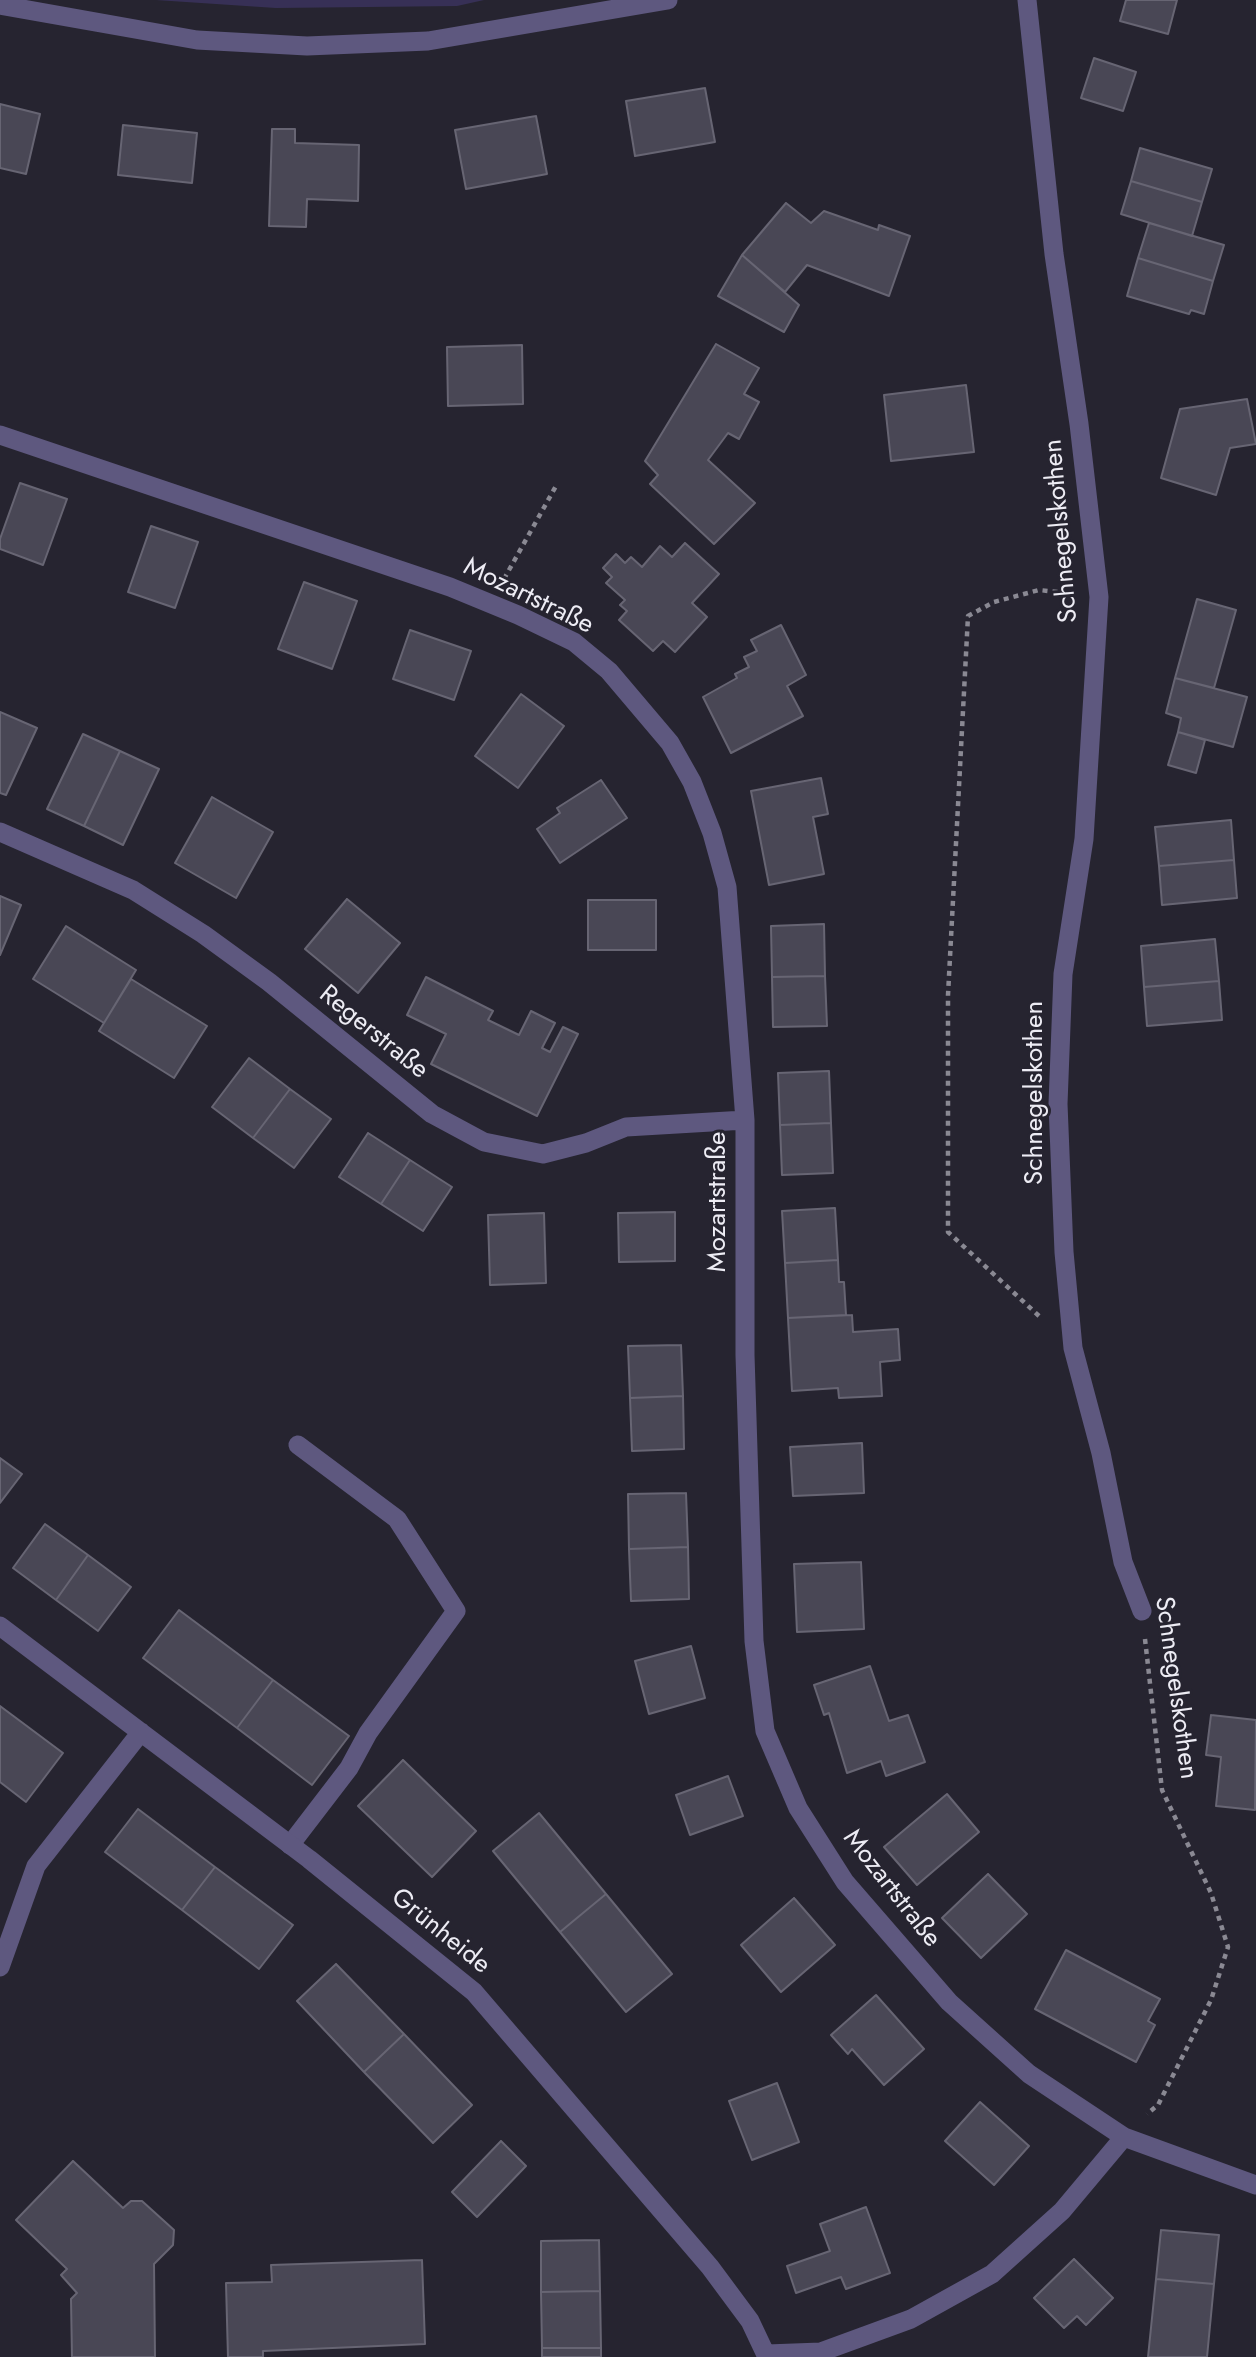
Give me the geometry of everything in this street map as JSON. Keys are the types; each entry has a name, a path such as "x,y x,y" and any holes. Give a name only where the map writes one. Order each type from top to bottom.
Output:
{"street":[{"path":"0,5 197,40 307,46 428,41 668,0"},
{"name":"Schnegelskothen","path":"1027,0 1054,254 1080,424 1099,597 1084,839 1063,974 1058,1104 1064,1252 1073,1348 1101,1453 1123,1562 1142,1611"},
{"name":"Mozartstraße","path":"0,435 450,587 574,642 609,671 670,743 692,782 712,833 727,887 745,1121 745,1355 754,1641 765,1731 798,1808 845,1882 949,2002 1029,2074 1124,2137 1256,2185"},
{"name":"Regerstraße","path":"0,832 133,890 203,934 269,982 432,1114 484,1142 542,1154 586,1143 626,1127 745,1121"},
{"path":"290,1845 349,1768 368,1733 456,1611 397,1519 298,1445"},
{"name":"Grünheide","path":"0,1626 290,1845 474,1992 710,2267 750,2321 767,2356"},
{"path":"0,1967 36,1866 141,1732"},
{"path":"767,2356 821,2352 911,2319 992,2274 1062,2211 1124,2137"}],"path":[{"path":"490,604 556,486"},
{"path":"1039,590 994,602 968,616 948,995 948,1232 1073,1348"},
{"name":"Schnegelskothen","path":"1124,2137 1158,2105 1211,2000 1228,1947 1211,1893 1162,1790 1142,1611"}],"shaded area":[{"path":"156,0 484,0 457,6 276,8"}],"building":[{"path":"1126,0 1177,0 1168,34 1120,21"},
{"path":"1094,58 1136,72 1123,111 1081,98"},
{"path":"705,88 715,142 635,156 626,101"},
{"path":"0,104 40,114 26,174 0,168"},
{"path":"536,116 547,174 466,189 455,130"},
{"path":"123,125 197,133 192,183 118,175"},
{"path":"272,129 295,129 295,143 359,145 358,201 307,199 306,227 269,226"},
{"path":"1140,148 1212,169 1202,202 1131,181"},
{"path":"1131,181 1202,202 1192,236 1121,214"},
{"path":"786,203 811,223 824,211 878,230 879,225 910,236 889,296 807,265 785,292 742,255"},
{"path":"1149,223 1224,245 1213,281 1138,258"},
{"path":"742,255 799,305 784,332 718,296"},
{"path":"1138,258 1213,281 1204,314 1191,310 1189,314 1127,296"},
{"path":"716,344 759,368 744,394 759,402 739,439 728,433 708,460 755,503 714,544 650,484 658,475 645,461"},
{"path":"522,345 523,404 448,406 447,347"},
{"path":"966,385 974,452 891,461 884,395"},
{"path":"1247,399 1256,444 1230,448 1216,495 1161,478 1180,409"},
{"path":"20,483 67,499 43,565 0,549 0,539"},
{"path":"151,526 198,542 175,608 128,592"},
{"path":"685,543 719,574 692,603 707,617 675,652 663,641 653,651 619,620 627,611 620,605 625,600 606,583 612,577 603,568 616,554 625,563 631,557 642,567 660,546 672,557"},
{"path":"304,582 357,601 332,669 278,649"},
{"path":"1197,599 1236,610 1214,688 1175,678"},
{"path":"781,625 806,675 787,686 803,716 731,753 703,697 737,678 735,674 749,667 744,657 757,651 751,640"},
{"path":"410,630 471,651 454,700 393,679"},
{"path":"1175,678 1247,697 1233,747 1178,732 1181,718 1166,713"},
{"path":"521,694 564,726 518,788 475,756"},
{"path":"0,712 37,728 6,795 0,793"},
{"path":"1178,732 1205,740 1196,773 1168,765"},
{"path":"83,734 120,751 84,826 47,809"},
{"path":"120,751 159,769 123,845 84,826"},
{"path":"821,778 828,814 813,817 824,874 769,885 751,791"},
{"path":"601,780 627,818 560,863 537,829 560,813 557,808"},
{"path":"212,797 273,832 236,898 175,863"},
{"path":"1231,820 1234,860 1159,866 1155,827"},
{"path":"1234,860 1237,898 1162,905 1159,866"},
{"path":"0,896 21,905 0,955"},
{"path":"347,899 400,943 358,993 305,949"},
{"path":"588,900 656,900 656,950 588,950"},
{"path":"824,924 825,976 772,977 771,926"},
{"path":"66,926 136,970 104,1023 33,979"},
{"path":"1215,939 1219,981 1144,987 1141,946"},
{"path":"825,976 827,1026 773,1027 772,977"},
{"path":"426,977 493,1011 488,1020 519,1035 531,1011 555,1023 542,1048 550,1052 563,1027 578,1034 537,1116 431,1064 446,1034 407,1015"},
{"path":"131,979 207,1026 174,1078 99,1031"},
{"path":"1219,981 1222,1020 1147,1026 1144,987"},
{"path":"249,1058 290,1089 253,1138 212,1107"},
{"path":"829,1071 831,1123 780,1125 778,1073"},
{"path":"290,1089 331,1119 294,1168 253,1138"},
{"path":"831,1123 833,1173 782,1175 780,1125"},
{"path":"368,1133 410,1160 381,1204 339,1177"},
{"path":"410,1160 452,1187 423,1231 381,1204"},
{"path":"835,1208 838,1260 785,1263 782,1211"},
{"path":"675,1212 675,1261 619,1262 618,1213"},
{"path":"544,1213 546,1283 490,1285 488,1215"},
{"path":"838,1260 839,1282 844,1282 846,1315 788,1318 785,1263"},
{"path":"852,1315 853,1332 898,1329 900,1360 880,1362 882,1396 839,1398 838,1388 792,1391 788,1318"},
{"path":"681,1345 683,1396 630,1398 628,1346"},
{"path":"683,1396 684,1449 632,1451 630,1398"},
{"path":"862,1443 864,1493 793,1496 790,1447"},
{"path":"0,1458 22,1474 0,1503"},
{"path":"686,1493 688,1547 629,1549 628,1494"},
{"path":"45,1524 88,1555 56,1600 13,1568"},
{"path":"688,1547 689,1599 631,1601 629,1549"},
{"path":"88,1555 131,1587 98,1631 56,1600"},
{"path":"861,1562 864,1629 797,1632 794,1564"},
{"path":"179,1610 273,1680 237,1728 143,1658"},
{"path":"691,1646 705,1698 649,1714 635,1661"},
{"path":"870,1666 889,1721 908,1715 925,1762 886,1776 881,1761 847,1773 829,1713 824,1715 814,1685"},
{"path":"273,1680 349,1736 312,1785 237,1728"},
{"path":"0,1706 63,1753 26,1802 0,1782"},
{"path":"1211,1715 1256,1720 1255,1810 1216,1806 1221,1757 1206,1755"},
{"path":"403,1760 476,1831 432,1877 358,1806"},
{"path":"728,1776 743,1816 690,1835 676,1795"},
{"path":"947,1794 979,1832 917,1885 884,1847"},
{"path":"138,1809 215,1867 182,1910 105,1852"},
{"path":"539,1813 606,1894 560,1932 493,1851"},
{"path":"215,1867 293,1925 259,1969 182,1910"},
{"path":"988,1874 1027,1914 981,1958 942,1918"},
{"path":"606,1894 672,1974 626,2012 560,1932"},
{"path":"794,1898 835,1945 781,1992 741,1945"},
{"path":"1066,1950 1160,1999 1148,2021 1155,2025 1136,2062 1035,2009"},
{"path":"336,1964 404,2034 364,2072 297,2001"},
{"path":"876,1995 924,2049 884,2085 852,2049 848,2054 831,2035"},
{"path":"404,2034 472,2105 433,2143 364,2072"},
{"path":"777,2083 799,2142 752,2160 729,2101"},
{"path":"980,2102 1029,2146 994,2185 945,2141"},
{"path":"501,2141 526,2166 477,2217 452,2192"},
{"path":"73,2161 123,2208 131,2201 142,2201 174,2230 173,2245 154,2264 155,2357 72,2357 71,2299 77,2293 61,2275 67,2269 16,2220"},
{"path":"866,2207 890,2273 846,2289 841,2277 796,2293 787,2266 830,2251 820,2224"},
{"path":"1161,2230 1219,2235 1214,2284 1156,2279"},
{"path":"599,2240 600,2291 541,2292 541,2241"},
{"path":"1074,2259 1113,2298 1086,2325 1077,2316 1064,2328 1034,2298"},
{"path":"422,2260 425,2344 263,2351 263,2357 228,2357 226,2283 272,2282 271,2265"},
{"path":"1156,2279 1214,2284 1207,2357 1148,2357"},
{"path":"600,2291 601,2348 542,2348 541,2292"},
{"path":"542,2348 601,2348 601,2357 542,2357"}]}
